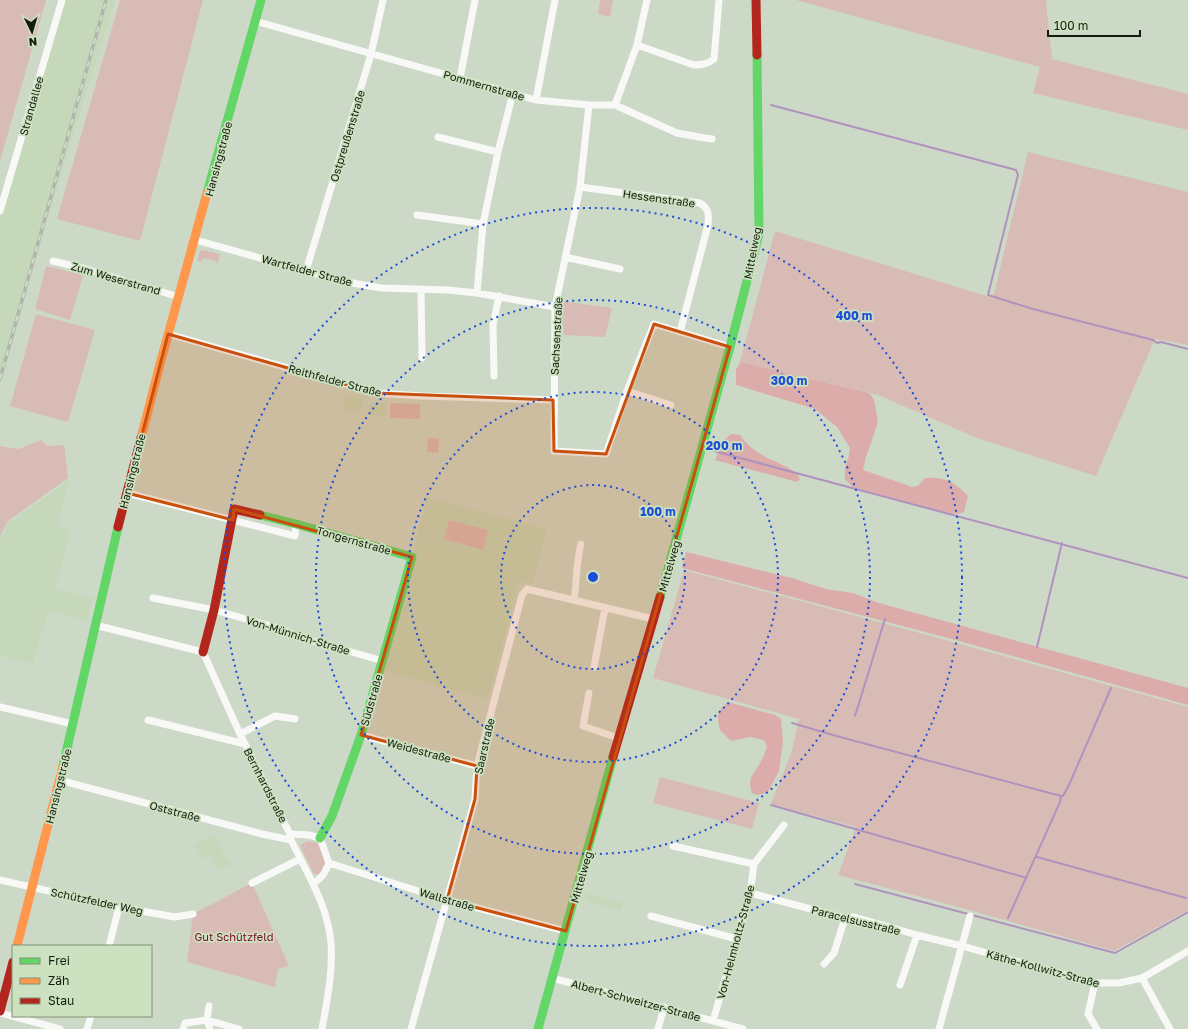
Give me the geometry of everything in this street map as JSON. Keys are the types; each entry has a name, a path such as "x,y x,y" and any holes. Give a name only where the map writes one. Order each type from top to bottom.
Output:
{"street":[{"name":"Strandallee","path":"0,211 62,0"},
{"name":"Hansingstraße","path":"17,945 73,724 127,492 168,334 196,240 261,0"},
{"name":"Ostpreußenstraße","path":"306,271 371,54 383,0"},
{"path":"460,78 474,0"},
{"path":"536,100 555,0"},
{"path":"615,105 637,45 646,0"},
{"path":"637,45 694,65 703,65 711,62 714,59 719,0"},
{"name":"Mittelweg","path":"538,1029 618,738 730,347 759,234 756,0"},
{"name":"Pommernstraße","path":"255,21 536,100 589,105 615,105 677,133 712,139"},
{"path":"477,293 483,224 498,152 513,93"},
{"name":"Sachsenstraße","path":"589,105 580,187 555,307 553,400 554,451 606,454 627,391 654,324 730,347"},
{"path":"438,137 498,152"},
{"name":"Hessenstraße","path":"580,187 700,203 706,208 709,216 708,225 680,332"},
{"path":"417,216 483,224"},
{"name":"Wartfelder Straße","path":"196,240 341,281 381,288 448,290 477,293 555,307"},
{"path":"565,257 620,270"},
{"name":"Zum Weserstrand","path":"53,261 86,269 179,297"},
{"path":"421,290 422,358"},
{"path":"494,376 493,325 500,296"},
{"name":"Reithfelder Straße","path":"168,334 376,393 553,400"},
{"path":"627,391 671,406"},
{"path":"95,625 203,652 214,610 233,520 127,492"},
{"name":"Tongernstraße","path":"233,520 234,509 296,524 412,557"},
{"path":"574,600 577,579 577,558 581,544"},
{"name":"Südstraße","path":"320,838 332,816 361,735 412,557"},
{"name":"Saarstraße","path":"411,1029 475,799 477,766 522,595 527,589 653,619"},
{"name":"Von-Münnich-Straße","path":"153,598 214,610 383,661"},
{"path":"594,667 605,608"},
{"name":"Bernhardstraße","path":"203,652 240,734 313,883 325,914 331,943 329,989 322,1029"},
{"path":"589,693 583,726 618,738"},
{"path":"0,707 73,724"},
{"path":"240,734 275,716 295,719"},
{"path":"148,720 245,744"},
{"name":"Weidestraße","path":"361,735 477,766"},
{"name":"Oststraße","path":"59,780 262,834 290,837 309,835 320,838"},
{"name":"Von-Helmholtz-Straße","path":"713,1021 750,893 754,864 784,825"},
{"path":"313,883 320,879 329,863 320,838"},
{"path":"673,846 754,864"},
{"path":"252,883 300,859"},
{"name":"Wallstraße","path":"329,863 447,900 566,931"},
{"name":"Schützfelder Weg","path":"0,880 119,907 175,917 194,914"},
{"name":"Paracelsusstraße","path":"750,893 845,918 854,917 962,946"},
{"path":"109,945 119,907"},
{"path":"652,916 737,939"},
{"path":"939,1029 970,916"},
{"path":"824,964 834,953 845,918"},
{"path":"900,985 917,935"},
{"name":"Käthe-Kollwitz-Straße","path":"962,946 1095,984 1119,983 1142,978 1188,951"},
{"path":"12,966 0,1012 12,1015"},
{"name":"Albert-Schweitzer-Straße","path":"552,978 743,1029"},
{"path":"1142,978 1170,1029"},
{"path":"1095,984 1088,1014 1097,1029"},
{"path":"209,1006 207,1020 210,1029"},
{"path":"658,1029 664,1007"},
{"path":"18,1017 60,1029"},
{"path":"87,1029 91,1017"},
{"path":"183,1029 186,1023 207,1020 239,1029"}],"highlighted area":[{"path":"654,324 730,347 566,931 447,900 475,799 477,766 361,735 412,557 234,509 233,520 127,493 168,334 376,393 553,400 554,451 606,454"}],"shaded area":[{"path":"63,0 115,0 50,210 0,386 0,216"},
{"path":"740,362 869,393 874,399 878,422 863,470 911,487 918,486 925,478 938,478 949,481 959,487 968,496 964,512 958,514 948,513 853,487 845,479 845,467 850,448 837,427 815,409 736,385 736,370"},
{"path":"344,395 363,396 362,411 344,411"},
{"path":"369,403 387,403 387,415 369,415"},
{"path":"731,434 740,435 758,453 788,467 798,475 800,479 797,482 715,460 724,440"},
{"path":"69,480 57,525 70,530 55,588 93,598 87,621 48,611 33,664 0,656 0,540 9,523"},
{"path":"427,497 547,529 532,584 519,581 488,699 382,671"},
{"path":"686,552 792,578 826,589 853,593 879,603 1188,688 1188,705 959,641 682,568"},
{"path":"728,702 775,715 781,719 783,742 779,771 768,792 758,795 752,793 750,784 750,780 767,747 764,740 750,737 731,741 720,730 718,714 721,708"},
{"path":"215,835 226,859 229,858 231,864 216,870 210,856 201,860 194,845"},
{"path":"586,893 623,903 621,910 585,900"}],"green space":[{"path":"0,0 46,0 0,161"},
{"path":"120,0 203,0 140,241 57,219"},
{"path":"600,0 613,0 610,17 598,14"},
{"path":"796,0 1046,0 1052,59 1188,94 1188,130 1033,93 1040,67"},
{"path":"1028,152 1188,192 1188,345 1155,339 1096,476 977,438 878,395 740,362 775,231 993,298"},
{"path":"203,250 220,254 218,263 203,258 202,262 197,261 200,251"},
{"path":"46,266 83,275 70,320 35,309"},
{"path":"560,301 612,308 605,337 564,335"},
{"path":"36,314 95,330 68,422 10,406"},
{"path":"390,403 420,404 420,419 390,418"},
{"path":"428,438 439,439 438,453 427,452"},
{"path":"41,440 48,446 64,445 68,478 8,521 0,536 0,446 19,449"},
{"path":"449,520 488,530 483,550 444,539"},
{"path":"684,570 1188,707 1188,910 1114,951 966,909 838,875 856,827 771,804 792,751 799,719 653,678"},
{"path":"660,777 759,803 752,829 653,803"},
{"path":"308,841 318,843 326,864 319,874 314,874 300,845"},
{"name":"Gut Schützfeld","path":"252,883 289,966 278,969 275,987 187,962 193,914"}],"waterway":[{"path":"771,105 1016,170 1018,175 988,295 1033,309 1153,340 1157,343 1161,342 1188,349"},
{"path":"714,451 1188,578"},
{"path":"1037,647 1062,543"},
{"path":"855,716 885,619"},
{"path":"1008,918 1060,802 1061,796 1063,796 1069,785 1111,688"},
{"path":"792,723 1061,796"},
{"path":"771,805 1027,878"},
{"path":"1037,857 1186,898"},
{"path":"855,884 1115,953 1188,912"}],"railway":[{"path":"0,379 106,0"}],"traffic: fast":[{"path":"207,193 261,0"},
{"path":"660,597 730,347 759,234 757,55"},
{"path":"260,515 412,557 361,735 332,816 320,838"},
{"path":"63,766 118,527"},
{"path":"538,1029 613,757"}],"traffic: slow":[{"path":"141,438 207,193"},
{"path":"17,945 63,766"}],"traffic: jam":[{"path":"756,0 757,55"},
{"path":"118,527 141,438"},
{"path":"203,652 214,610 234,509 260,515"},
{"path":"613,757 660,597"},
{"path":"0,1011 12,966"}]}
